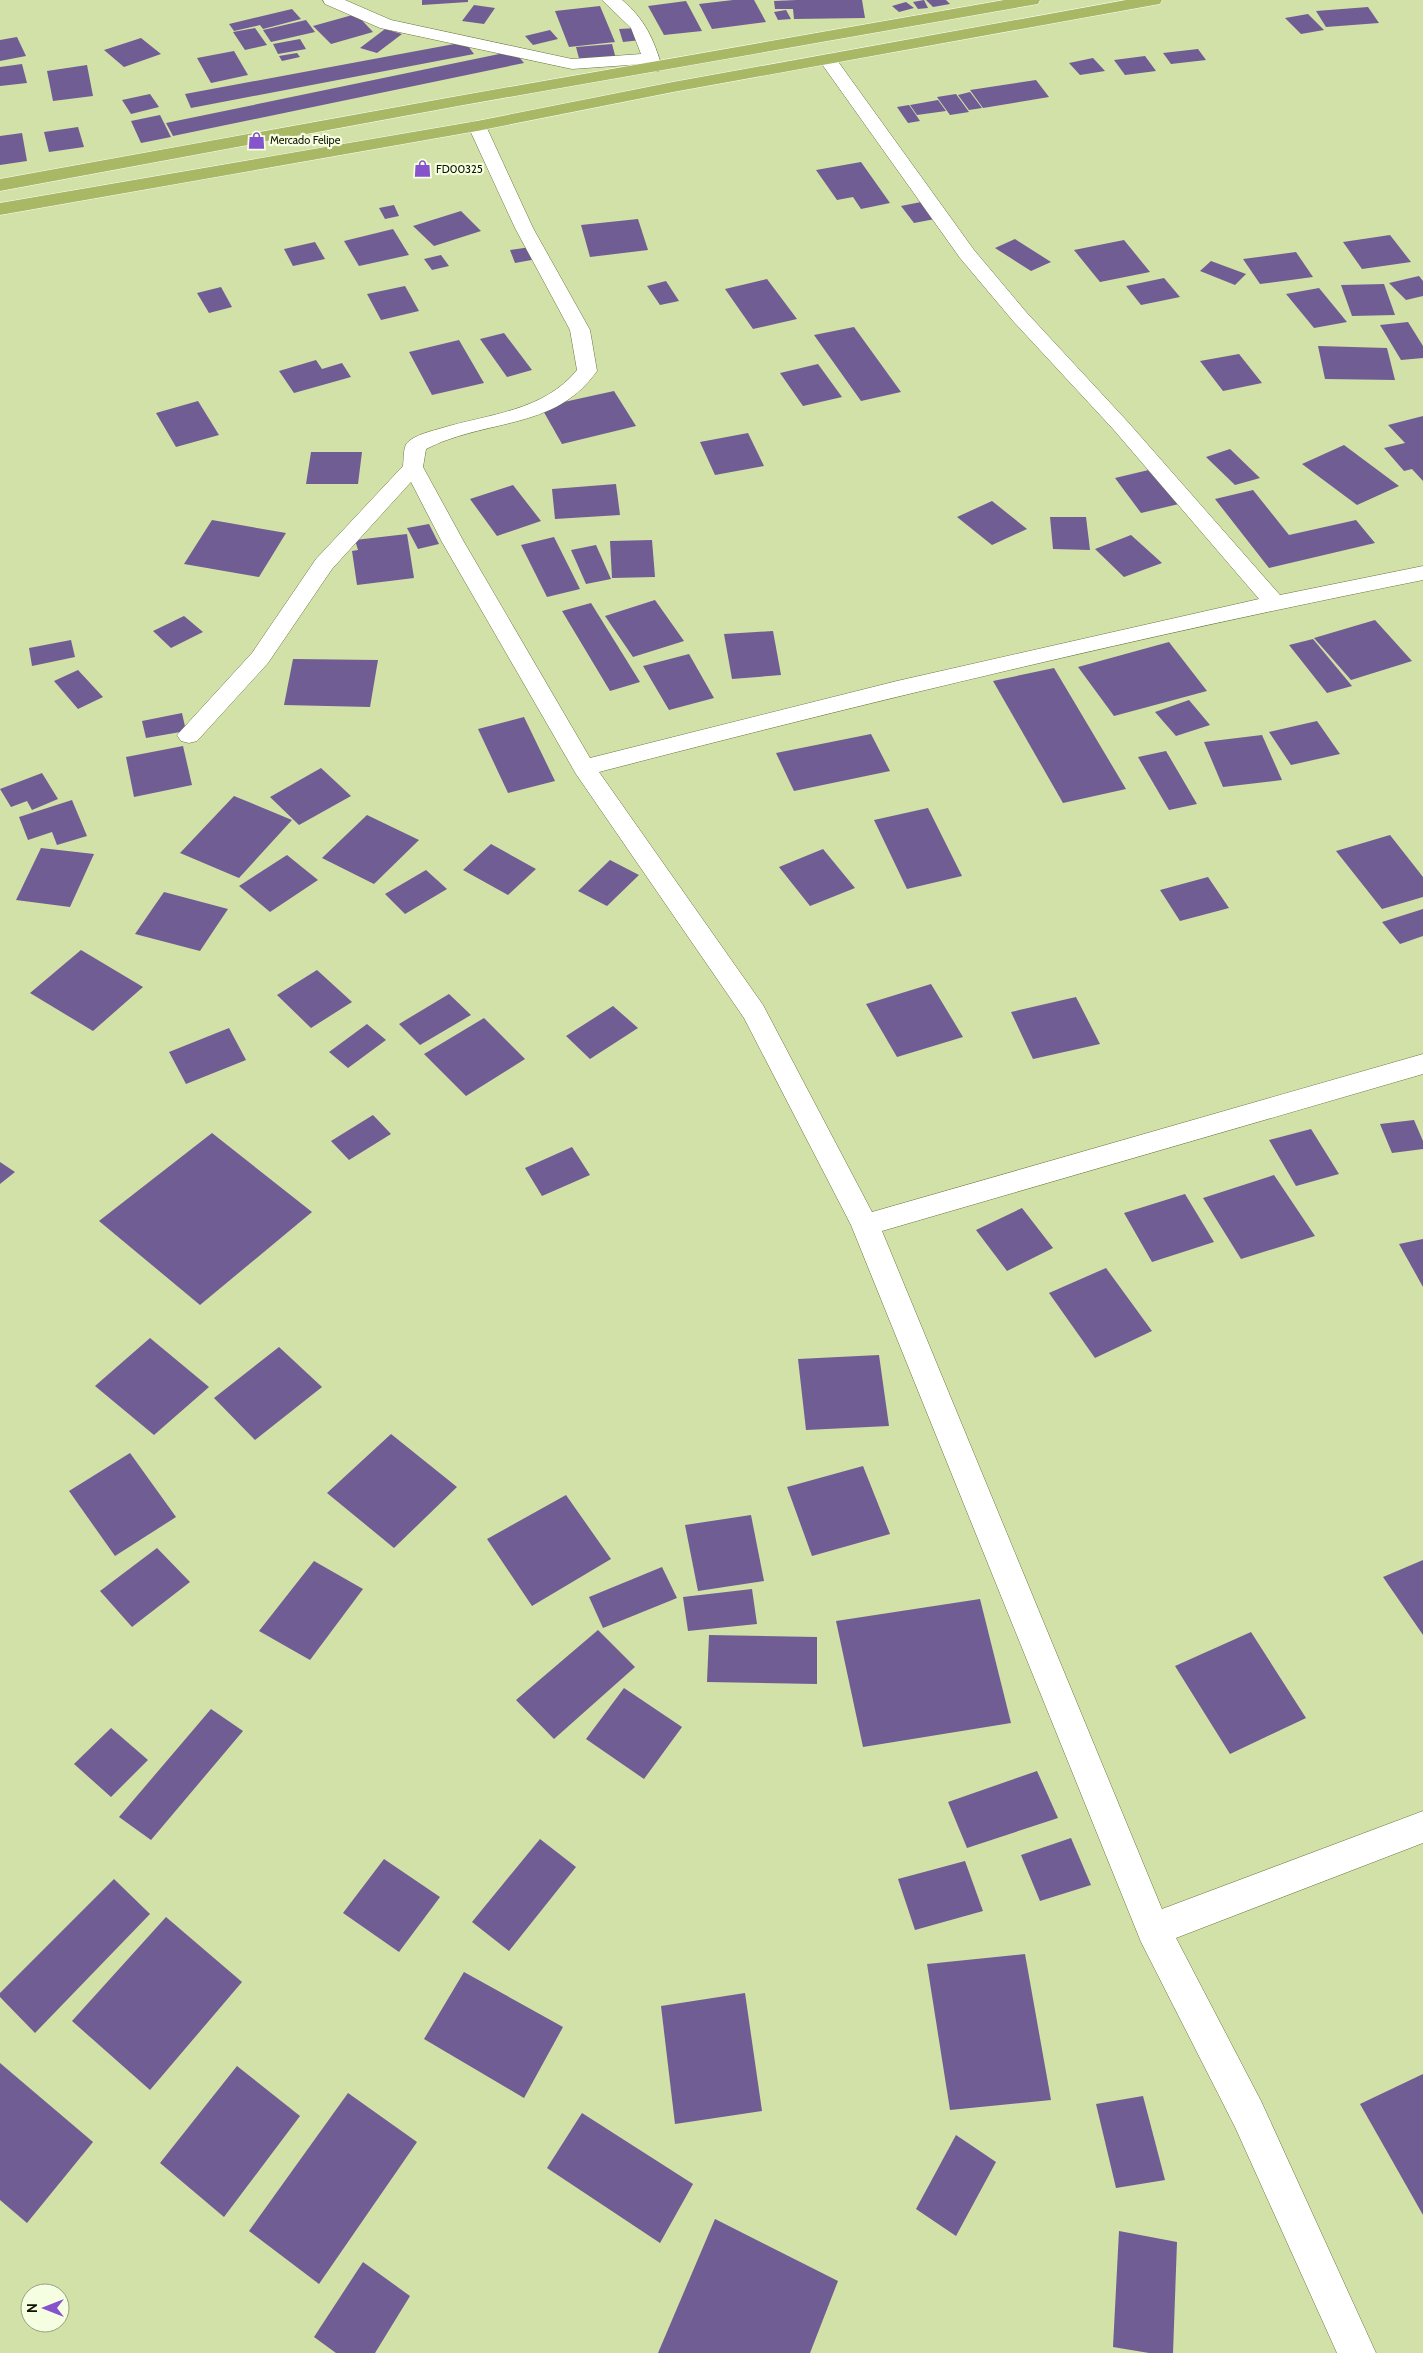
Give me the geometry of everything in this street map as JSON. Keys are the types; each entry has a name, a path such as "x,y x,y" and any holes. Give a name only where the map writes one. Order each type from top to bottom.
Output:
{"highway":[{"path":"0,185 652,62 1032,0"},
{"path":"0,209 477,126 673,87 1154,0"}],"street":[{"path":"331,0 386,24 572,64 652,62 640,26 616,2 610,0"},
{"path":"828,60 966,254 1020,317 1120,425 1274,602"},
{"path":"189,735 260,658 324,564 413,467 416,446 440,435 522,414 557,398 579,384 587,371 580,330 524,228 477,126"},
{"path":"413,467 453,542 584,768 754,1012 865,1225 1154,1930 1248,2114 1357,2353"},
{"path":"584,768 845,700 1274,602 1423,573"},
{"path":"865,1225 1423,1064"},
{"path":"1154,1930 1423,1827"}],"building":[{"path":"422,0 468,0 468,2 422,5"},
{"path":"733,0 754,0 766,22 712,29 699,4"},
{"path":"862,0 865,18 794,19 793,9 775,9 774,1"},
{"path":"924,0 928,8 918,9 913,2"},
{"path":"926,0 946,0 950,4 933,7"},
{"path":"686,1 702,31 664,35 648,6"},
{"path":"906,2 914,8 899,12 892,6"},
{"path":"474,5 495,8 484,24 462,21"},
{"path":"600,6 615,42 569,47 555,11"},
{"path":"1368,7 1379,23 1326,27 1316,11"},
{"path":"292,9 301,19 263,29 260,25 234,31 229,24"},
{"path":"786,10 791,19 778,20 774,12"},
{"path":"356,14 373,32 331,44 313,26"},
{"path":"1308,14 1324,30 1301,34 1285,18"},
{"path":"306,20 315,32 271,42 263,30"},
{"path":"255,28 267,45 245,50 233,32"},
{"path":"637,28 641,40 623,42 619,29"},
{"path":"385,29 402,34 377,53 360,48"},
{"path":"550,30 558,39 533,45 525,36"},
{"path":"17,37 26,56 0,61 0,40"},
{"path":"141,38 161,54 124,67 104,50"},
{"path":"300,39 306,49 278,54 273,44"},
{"path":"465,42 474,54 191,108 185,94"},
{"path":"612,44 616,59 580,62 576,47"},
{"path":"1198,49 1206,60 1171,64 1163,53"},
{"path":"234,51 248,75 211,83 197,58"},
{"path":"514,51 524,63 173,136 166,123"},
{"path":"297,53 300,57 282,61 279,56"},
{"path":"1145,56 1156,71 1125,75 1114,60"},
{"path":"1093,58 1105,71 1080,75 1069,63"},
{"path":"22,64 27,83 0,86 0,67"},
{"path":"87,65 93,96 53,101 47,71"},
{"path":"1036,80 1049,97 983,108 970,90"},
{"path":"970,92 982,108 969,110 958,95"},
{"path":"150,94 159,107 131,114 122,100"},
{"path":"956,94 969,112 950,115 937,97"},
{"path":"938,100 946,111 917,115 910,105"},
{"path":"909,105 920,121 908,123 897,107"},
{"path":"160,115 171,137 141,143 131,121"},
{"path":"78,127 84,147 49,152 44,132"},
{"path":"22,133 27,161 0,165 0,136"},
{"path":"861,162 890,203 861,209 853,197 837,200 816,170"},
{"path":"921,202 935,219 914,223 901,206"},
{"path":"394,205 399,216 385,219 379,208"},
{"path":"461,211 481,231 434,246 413,226"},
{"path":"638,219 648,250 590,257 581,225"},
{"path":"393,229 409,255 359,266 344,241"},
{"path":"1390,235 1411,262 1362,269 1343,242"},
{"path":"1015,239 1051,262 1031,271 995,248"},
{"path":"1124,240 1150,272 1100,282 1074,250"},
{"path":"315,242 325,259 293,266 284,249"},
{"path":"531,247 537,259 515,263 510,250"},
{"path":"1296,252 1313,277 1260,284 1243,259"},
{"path":"441,255 449,266 432,270 424,259"},
{"path":"1211,261 1246,274 1235,285 1200,271"},
{"path":"1419,276 1423,281 1423,296 1406,300 1389,283"},
{"path":"1164,278 1180,297 1141,305 1126,286"},
{"path":"767,279 797,319 753,329 725,289"},
{"path":"666,281 679,301 660,305 647,286"},
{"path":"1384,284 1395,315 1352,316 1341,285"},
{"path":"405,286 419,311 381,320 367,294"},
{"path":"221,287 232,307 209,313 197,293"},
{"path":"1319,288 1347,322 1314,328 1286,294"},
{"path":"1408,322 1423,346 1423,358 1401,360 1380,325"},
{"path":"854,327 901,392 861,401 814,335"},
{"path":"504,333 532,370 507,377 480,339"},
{"path":"459,340 484,383 432,395 409,352"},
{"path":"1318,346 1387,348 1395,380 1325,379"},
{"path":"1239,354 1262,383 1223,391 1200,361"},
{"path":"316,360 322,369 342,363 351,377 294,393 279,371"},
{"path":"818,364 842,397 803,406 780,373"},
{"path":"614,391 636,426 562,444 541,407"},
{"path":"198,401 219,435 176,447 156,413"},
{"path":"1423,416 1423,481 1412,469 1404,471 1384,448 1405,443 1388,425"},
{"path":"748,433 764,466 715,475 700,442"},
{"path":"1344,445 1399,486 1357,505 1302,464"},
{"path":"1230,449 1260,478 1235,485 1206,457"},
{"path":"311,452 362,452 358,484 306,484"},
{"path":"1157,468 1183,503 1141,513 1115,478"},
{"path":"616,484 620,515 555,519 552,489"},
{"path":"513,485 541,521 497,536 470,499"},
{"path":"1253,490 1289,535 1356,520 1375,543 1269,568 1215,499"},
{"path":"992,501 1027,529 992,545 957,517"},
{"path":"1050,517 1086,517 1090,550 1053,549"},
{"path":"212,520 286,533 259,577 184,564"},
{"path":"429,524 439,544 418,549 407,528"},
{"path":"407,534 414,578 357,585 352,551 358,550 355,540"},
{"path":"1131,535 1162,563 1124,577 1095,549"},
{"path":"554,537 580,589 547,597 521,545"},
{"path":"652,540 655,577 612,578 610,541"},
{"path":"596,545 611,579 586,584 571,550"},
{"path":"655,600 684,641 633,657 605,616"},
{"path":"591,603 640,682 610,691 562,611"},
{"path":"184,616 203,632 171,648 153,631"},
{"path":"1375,620 1412,661 1351,680 1314,638"},
{"path":"773,631 781,675 732,679 724,634"},
{"path":"1313,639 1352,686 1327,693 1289,645"},
{"path":"71,640 75,657 32,666 29,648"},
{"path":"1169,642 1207,691 1114,716 1078,667"},
{"path":"689,654 714,698 669,710 643,666"},
{"path":"293,659 378,660 370,707 284,705"},
{"path":"1054,668 1126,789 1063,803 993,681"},
{"path":"78,670 103,697 78,709 54,681"},
{"path":"1189,700 1210,725 1176,736 1155,712"},
{"path":"182,713 186,731 146,738 142,721"},
{"path":"524,717 555,781 508,793 478,729"},
{"path":"1317,721 1340,754 1291,765 1269,732"},
{"path":"871,734 890,771 794,791 776,753"},
{"path":"1262,735 1282,780 1223,787 1204,742"},
{"path":"183,746 192,785 134,797 126,757"},
{"path":"1166,751 1197,804 1169,810 1138,757"},
{"path":"321,768 351,796 299,825 270,797"},
{"path":"42,773 58,799 32,810 27,801 11,807 0,789"},
{"path":"234,796 292,820 239,878 180,853"},
{"path":"72,800 87,836 57,845 52,832 28,840 19,817"},
{"path":"928,808 962,876 907,889 874,820"},
{"path":"367,815 419,840 374,884 322,858"},
{"path":"1390,835 1423,877 1423,897 1382,909 1336,851"},
{"path":"491,844 536,869 508,895 463,870"},
{"path":"41,848 94,854 70,907 16,900"},
{"path":"823,849 855,888 810,906 779,867"},
{"path":"287,855 318,880 270,912 239,886"},
{"path":"610,860 639,875 607,906 578,891"},
{"path":"426,870 447,889 405,914 385,894"},
{"path":"1208,877 1229,908 1180,921 1160,890"},
{"path":"164,892 228,909 200,951 135,934"},
{"path":"1423,909 1423,936 1400,944 1382,922"},
{"path":"81,950 143,987 93,1031 30,993"},
{"path":"317,970 352,1002 311,1028 277,995"},
{"path":"931,984 963,1037 897,1057 866,1004"},
{"path":"449,994 471,1015 420,1045 399,1024"},
{"path":"1076,997 1100,1044 1033,1059 1011,1012"},
{"path":"613,1006 638,1028 590,1059 566,1036"},
{"path":"484,1018 525,1059 466,1096 424,1054"},
{"path":"367,1024 386,1040 348,1068 329,1052"},
{"path":"229,1028 246,1060 186,1084 169,1052"},
{"path":"373,1115 391,1134 349,1160 331,1141"},
{"path":"1414,1120 1423,1141 1423,1149 1392,1153 1380,1124"},
{"path":"1311,1129 1339,1174 1296,1186 1269,1140"},
{"path":"212,1133 312,1212 200,1305 99,1221"},
{"path":"572,1147 590,1175 542,1196 525,1168"},
{"path":"0,1162 15,1172 0,1184"},
{"path":"1274,1175 1315,1236 1241,1259 1203,1198"},
{"path":"1185,1194 1214,1242 1152,1262 1124,1213"},
{"path":"1022,1208 1053,1248 1007,1271 976,1230"},
{"path":"1423,1239 1423,1287 1399,1244"},
{"path":"1106,1268 1152,1331 1095,1358 1049,1293"},
{"path":"150,1338 209,1387 154,1435 95,1386"},
{"path":"279,1347 322,1387 255,1440 214,1398"},
{"path":"879,1355 889,1426 806,1430 798,1359"},
{"path":"391,1434 457,1487 394,1548 327,1493"},
{"path":"130,1453 176,1517 115,1556 69,1491"},
{"path":"863,1466 890,1534 812,1556 787,1487"},
{"path":"566,1495 611,1559 532,1606 487,1539"},
{"path":"751,1515 764,1581 698,1591 685,1525"},
{"path":"157,1548 190,1582 132,1627 100,1591"},
{"path":"1423,1560 1423,1635 1383,1577"},
{"path":"314,1561 363,1589 310,1660 259,1631"},
{"path":"662,1567 677,1598 603,1628 589,1597"},
{"path":"752,1589 757,1624 688,1631 683,1597"},
{"path":"980,1599 1011,1723 863,1747 836,1621"},
{"path":"598,1630 635,1667 554,1739 516,1700"},
{"path":"1251,1632 1306,1718 1230,1754 1175,1666"},
{"path":"709,1635 817,1637 817,1684 707,1682"},
{"path":"624,1688 682,1727 644,1779 586,1739"},
{"path":"211,1709 243,1731 151,1840 119,1817"},
{"path":"111,1728 148,1760 111,1797 74,1764"},
{"path":"1037,1771 1058,1818 967,1848 948,1802"},
{"path":"1071,1838 1091,1885 1040,1901 1021,1855"},
{"path":"540,1839 576,1867 509,1951 472,1922"},
{"path":"384,1859 440,1897 399,1952 343,1913"},
{"path":"965,1861 983,1911 915,1930 898,1879"},
{"path":"114,1879 150,1914 35,2033 0,1997 0,1993"},
{"path":"166,1917 242,1982 150,2090 72,2021"},
{"path":"1025,1954 1051,2100 950,2110 927,1964"},
{"path":"464,1972 563,2027 524,2098 424,2039"},
{"path":"745,1993 762,2111 675,2124 661,2006"},
{"path":"0,2063 93,2142 27,2223 0,2200"},
{"path":"237,2066 300,2116 224,2217 160,2163"},
{"path":"1423,2074 1423,2215 1360,2104"},
{"path":"348,2093 417,2142 319,2284 249,2231"},
{"path":"1143,2096 1165,2180 1116,2188 1096,2104"},
{"path":"582,2113 693,2184 660,2243 547,2168"},
{"path":"956,2135 996,2162 956,2236 916,2209"},
{"path":"715,2219 838,2281 810,2353 658,2353"},
{"path":"1119,2231 1177,2242 1173,2353 1149,2353 1113,2347"},
{"path":"363,2262 410,2296 375,2353 336,2353 314,2337"}],"place":[{"name":"Mercado Felipe","path":"256,140"},
{"name":"FD00325","path":"422,169"}]}
